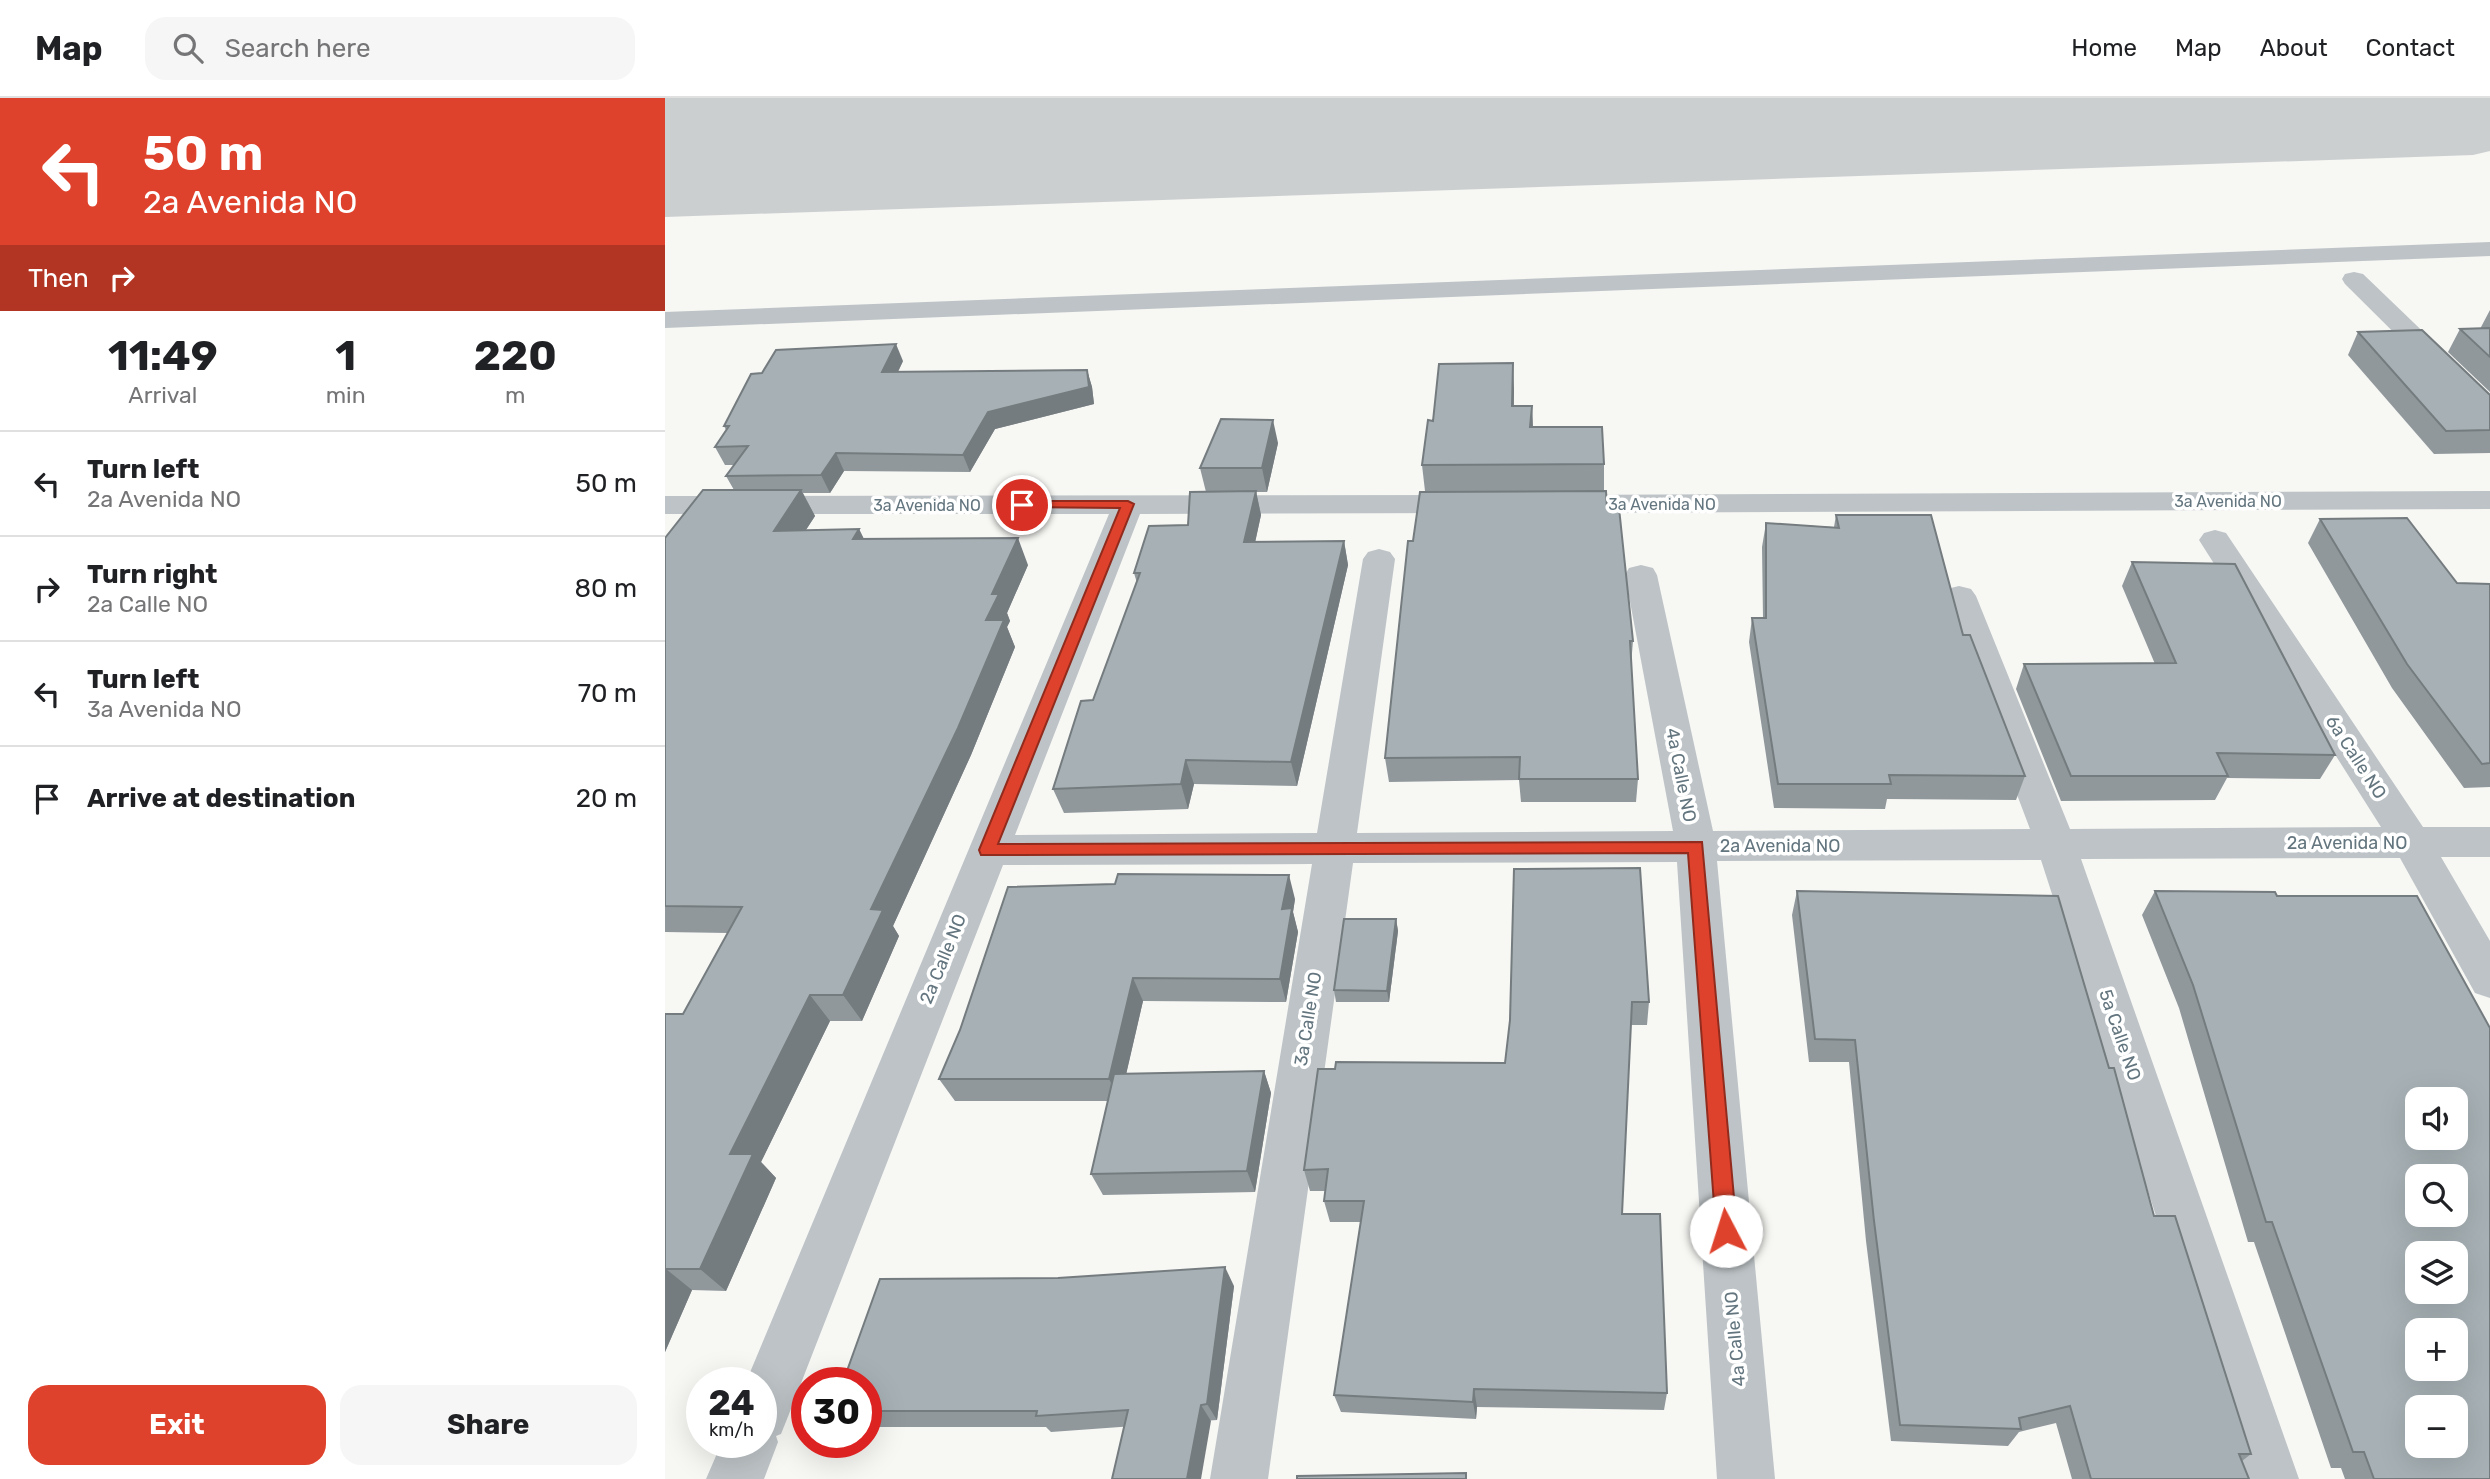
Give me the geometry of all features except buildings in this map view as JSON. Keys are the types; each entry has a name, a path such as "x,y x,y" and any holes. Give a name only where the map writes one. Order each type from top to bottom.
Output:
{"street":[{"path":"665,320 2490,249"},
{"path":"2354,279 2490,412"},
{"name":"3a Avenida NO","path":"665,505 2490,500"},
{"name":"2a Calle NO","path":"777,1374 1128,504"},
{"name":"6a Calle NO","path":"2215,540 2412,843 2490,980"},
{"name":"3a Calle NO","path":"1239,1479 1378,558"},
{"name":"4a Calle NO","path":"1641,575 1696,847 1746,1479"},
{"name":"5a Calle NO","path":"1959,596 2056,845 2270,1479"},
{"name":"2a Avenida NO","path":"987,850 2490,842"},
{"path":"735,1479 744,1458"}],"taxiway":[{"path":"1733,98 1744,121"}],"runway":[{"path":"665,155 2473,98"}],"route":[{"path":"1022,505 1128,504 987,850 1696,847 1726,1231"}]}
